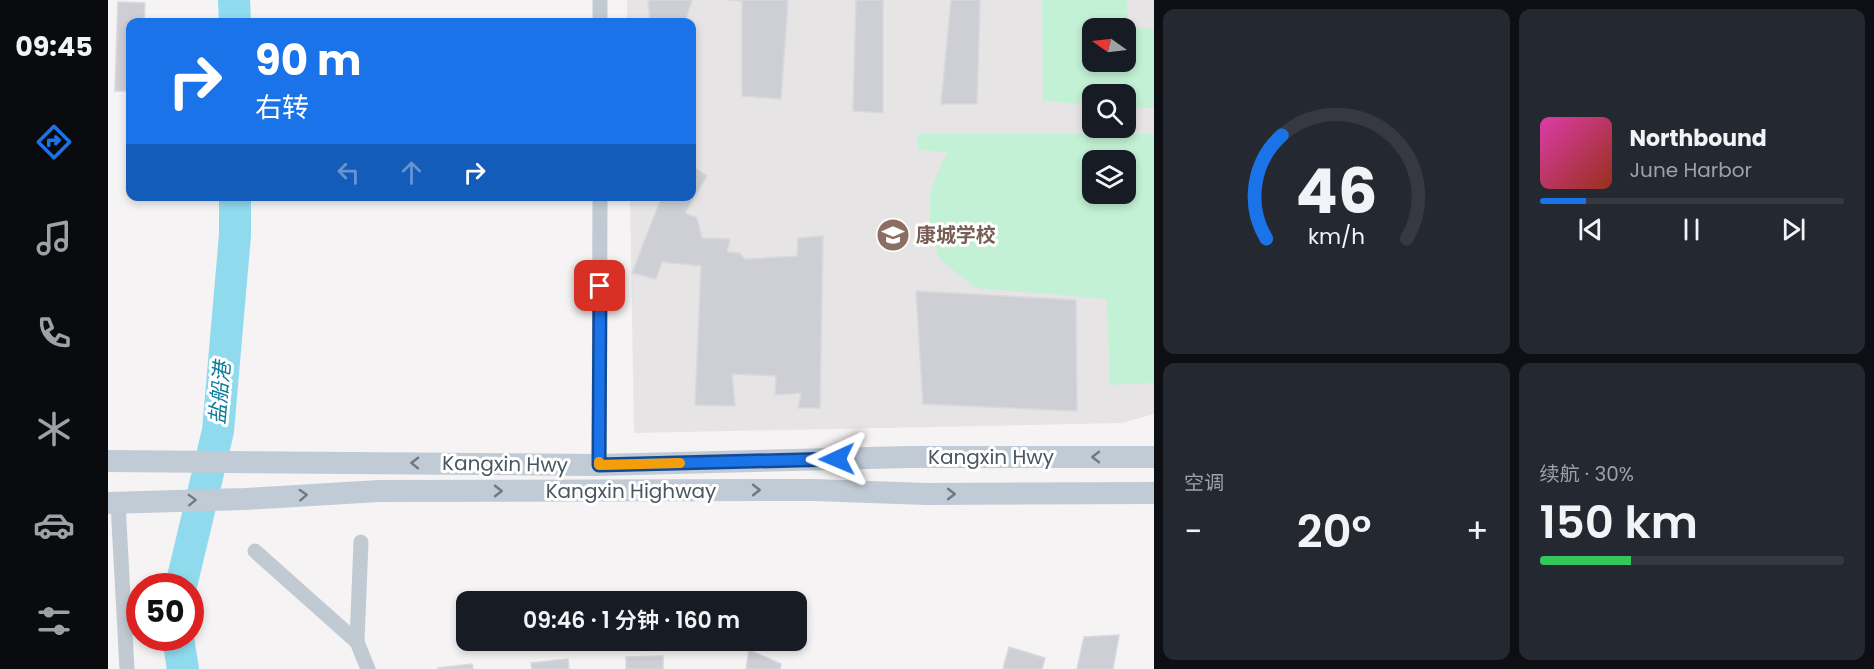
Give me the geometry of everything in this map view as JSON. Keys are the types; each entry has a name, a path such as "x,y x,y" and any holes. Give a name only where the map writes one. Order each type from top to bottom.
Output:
{"main road":[{"name":"Kangxin Hwy","path":"108,461 599,465 908,457 1154,457"},
{"name":"Kangxin Highway","path":"122,503 403,491 814,490 927,494 1154,493"}],"street":[{"path":"600,0 600,18"},
{"path":"599,465 600,201"},
{"path":"122,503 127,669"},
{"path":"361,542 357,642 368,669"},
{"path":"255,551 357,642"}],"shaded area":[{"name":"康城学校","path":"627,0 1154,0 1154,414 1122,423 634,433 630,201 696,201 696,18 627,18"}],"green space":[{"path":"1042,0 1127,0 1128,18 1082,18 1082,72 1136,72 1136,28 1154,29 1154,108 1136,107 1136,84 1082,84 1082,104 1043,101"},
{"path":"918,134 1082,134 1082,138 1136,138 1136,134 1154,134 1154,383 1110,385 1107,299 976,288 939,259 930,224 930,193 948,152 918,150"}],"building":[{"path":"648,0 692,0 686,18 650,18"},
{"path":"728,0 788,0 781,99 742,96 742,1"},
{"path":"856,0 883,0 883,113 853,111"},
{"path":"951,0 980,0 977,104 941,104"},
{"path":"118,2 145,3 144,18 126,18 126,91 115,91"},
{"path":"696,169 707,176 696,194"},
{"path":"660,201 692,201 685,213 697,218 702,238 730,239 727,252 739,253 745,259 797,256 798,238 823,236 820,408 798,408 801,393 775,395 776,376 732,374 735,406 695,405 701,266 662,262 656,279 632,273"},
{"path":"916,291 1076,300 1077,411 923,404"},
{"path":"1119,635 1113,669 1077,669 1084,637"},
{"path":"1009,647 1045,658 1042,669 1003,669"},
{"path":"749,651 781,664 780,669 746,669"},
{"path":"663,656 663,669 626,669 626,657"},
{"path":"568,659 569,669 532,669 531,663"},
{"path":"472,664 473,669 438,669 438,668"}],"waterway":[{"name":"盐船港","path":"234,0 235,18"},
{"name":"盐船港","path":"184,573 218,431 235,235 235,201"},
{"name":"盐船港","path":"180,651 183,669"}],"slow traffic":[{"path":"599,462 599,465 680,463"}],"place":[{"name":"康城学校","path":"893,235"}],"route":[{"path":"600,286 599,465 837,459"}]}
